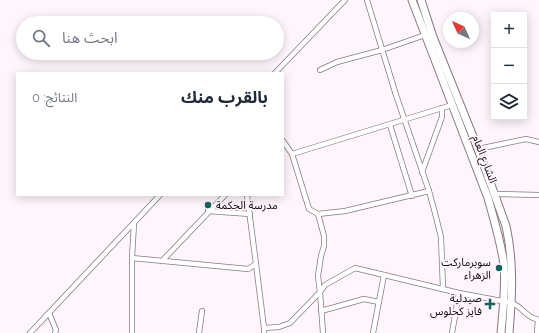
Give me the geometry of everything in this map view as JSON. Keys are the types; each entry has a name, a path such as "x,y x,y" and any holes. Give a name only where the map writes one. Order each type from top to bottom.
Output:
{"main road":[{"name":"الشارع العام","path":"412,0 478,149 495,194 509,238 512,266 512,303 509,333"},
{"name":"الشارع العام","path":"421,0 428,37 452,105 486,192 496,225 504,264 502,333"}],"street":[{"path":"276,72 345,0"},
{"path":"367,0 429,191 441,237 443,288"},
{"path":"320,70 337,62 428,37"},
{"path":"292,154 452,105"},
{"path":"422,172 442,117 442,108"},
{"path":"390,125 412,196"},
{"path":"478,149 526,139 539,142"},
{"path":"284,142 292,154 309,209 318,214 345,211 429,191"},
{"path":"495,194 538,196"},
{"path":"30,333 159,196"},
{"path":"162,261 224,196"},
{"path":"247,196 264,331 290,323 325,285 355,268 459,293 512,303 519,306 529,317 538,320 538,333"},
{"path":"208,211 250,214"},
{"path":"318,214 324,236 324,246 318,276 323,333"},
{"path":"132,333 132,258 134,223"},
{"path":"132,258 248,269 256,264"},
{"path":"373,333 384,275"},
{"path":"452,333 459,293"},
{"path":"321,311 364,299 379,302"},
{"path":"199,333 202,311"},
{"path":"49,313 56,330 55,333"}],"place":[{"name":"مدرسة الحكمة","path":"208,205"},
{"name":"سوبرماركت الزهراء","path":"499,268"},
{"name":"صيدلية فايز كحلوس","path":"490,304"}]}
